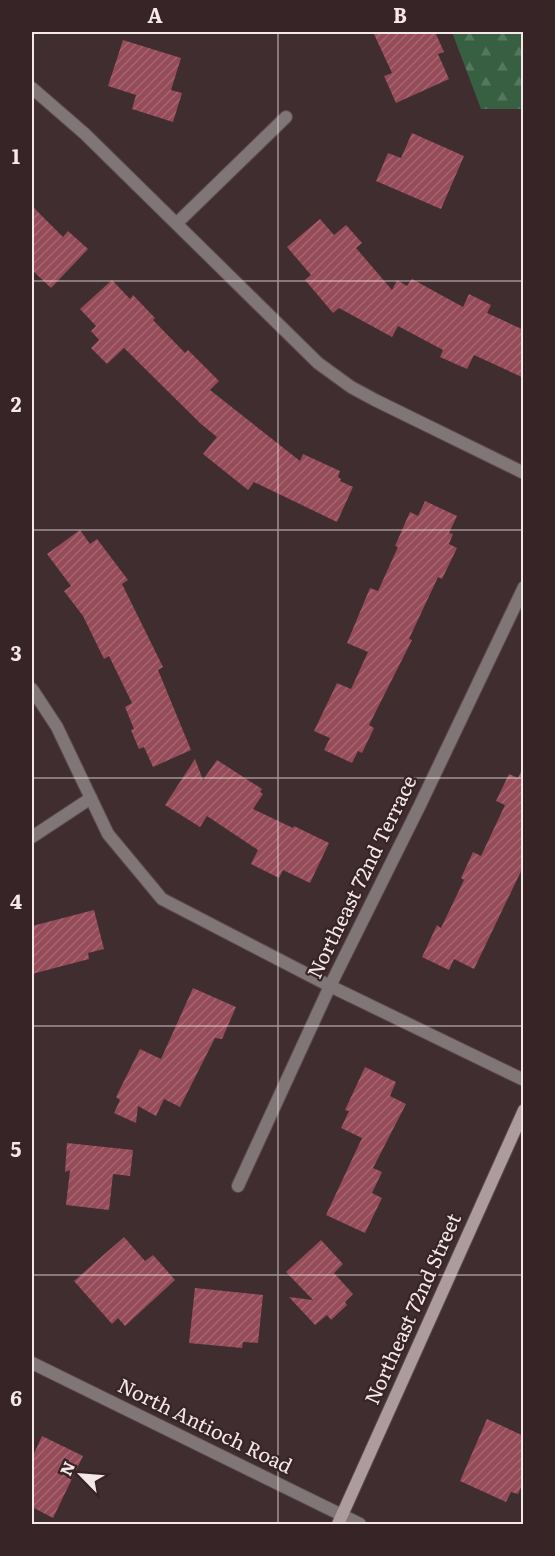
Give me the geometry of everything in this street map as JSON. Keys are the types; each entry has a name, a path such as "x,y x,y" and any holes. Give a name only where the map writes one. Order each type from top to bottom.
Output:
{"main road":[{"name":"Northeast 72nd Street","path":"341,1520 524,1110"}],"street":[{"path":"32,88 85,134 318,363 351,387 524,473"},
{"path":"177,223 286,117"},
{"name":"Northeast 72nd Terrace","path":"238,1186 330,986 524,587"},
{"path":"32,689 57,727 108,834 162,899 330,986 524,1080"},
{"path":"32,837 91,798"},
{"name":"North Antioch Road","path":"32,1363 341,1520 360,1524"}],"green space":[{"path":"452,32 523,32 523,109 481,109"}],"building":[{"path":"373,32 435,32 444,52 438,54 449,79 396,103 384,76 392,73"},
{"path":"123,40 181,58 171,90 182,93 173,122 132,109 136,95 108,86"},
{"path":"412,133 464,156 441,209 376,181 388,153 401,158"},
{"path":"32,206 63,237 68,231 88,249 51,288 32,270"},
{"path":"320,219 334,235 346,225 362,243 356,248 392,290 397,280 407,286 412,279 463,307 469,294 491,305 487,313 524,330 524,378 474,355 467,369 440,357 443,350 398,326 392,337 339,308 333,313 305,280 311,275 287,247"},
{"path":"112,280 130,299 133,295 185,353 188,350 219,381 210,390 300,461 303,454 340,471 338,477 340,481 353,487 337,522 254,482 248,490 203,454 217,437 124,348 107,364 91,348 99,340 91,331 96,326 80,309"},
{"path":"425,501 457,516 449,533 453,534 449,544 457,548 442,579 438,577 409,639 412,640 369,725 374,728 362,753 358,751 352,763 324,750 330,738 314,731 337,683 351,689 368,652 347,643 370,588 378,591 398,547 395,546 410,512 418,516"},
{"path":"80,530 90,544 97,539 128,580 122,584 163,667 158,670 191,750 153,767 144,747 139,749 131,730 134,729 125,707 132,703 109,656 104,659 83,616 64,591 71,586 47,554"},
{"path":"195,759 203,780 217,760 262,789 260,792 263,794 253,809 329,843 310,883 283,870 279,878 251,864 258,850 207,816 200,827 165,805"},
{"path":"524,765 524,865 474,969 454,959 449,970 422,957 437,925 441,928 464,880 461,878 473,852 481,856 505,805 496,801 509,774 518,778"},
{"path":"94,910 104,949 88,953 89,959 32,974 32,926"},
{"path":"193,988 236,1007 222,1039 215,1038 180,1107 164,1099 156,1116 138,1106 136,1123 114,1113 120,1100 116,1097 140,1049 161,1059"},
{"path":"365,1067 396,1082 390,1096 406,1104 373,1168 382,1172 372,1193 382,1198 365,1233 326,1215 362,1138 341,1128 349,1111 345,1110"},
{"path":"67,1143 133,1150 130,1176 113,1174 109,1210 66,1205 70,1170 65,1172"},
{"path":"124,1237 145,1261 153,1255 175,1280 125,1326 118,1318 112,1324 74,1281"},
{"path":"321,1240 343,1264 334,1273 353,1294 345,1302 347,1305 331,1320 327,1315 315,1325 289,1297 313,1300 286,1272"},
{"path":"195,1288 263,1295 258,1343 243,1342 242,1348 189,1343"},
{"path":"487,1419 524,1436 524,1481 518,1494 511,1492 506,1502 460,1481"},
{"path":"42,1436 83,1456 53,1518 32,1507 32,1458"}]}
